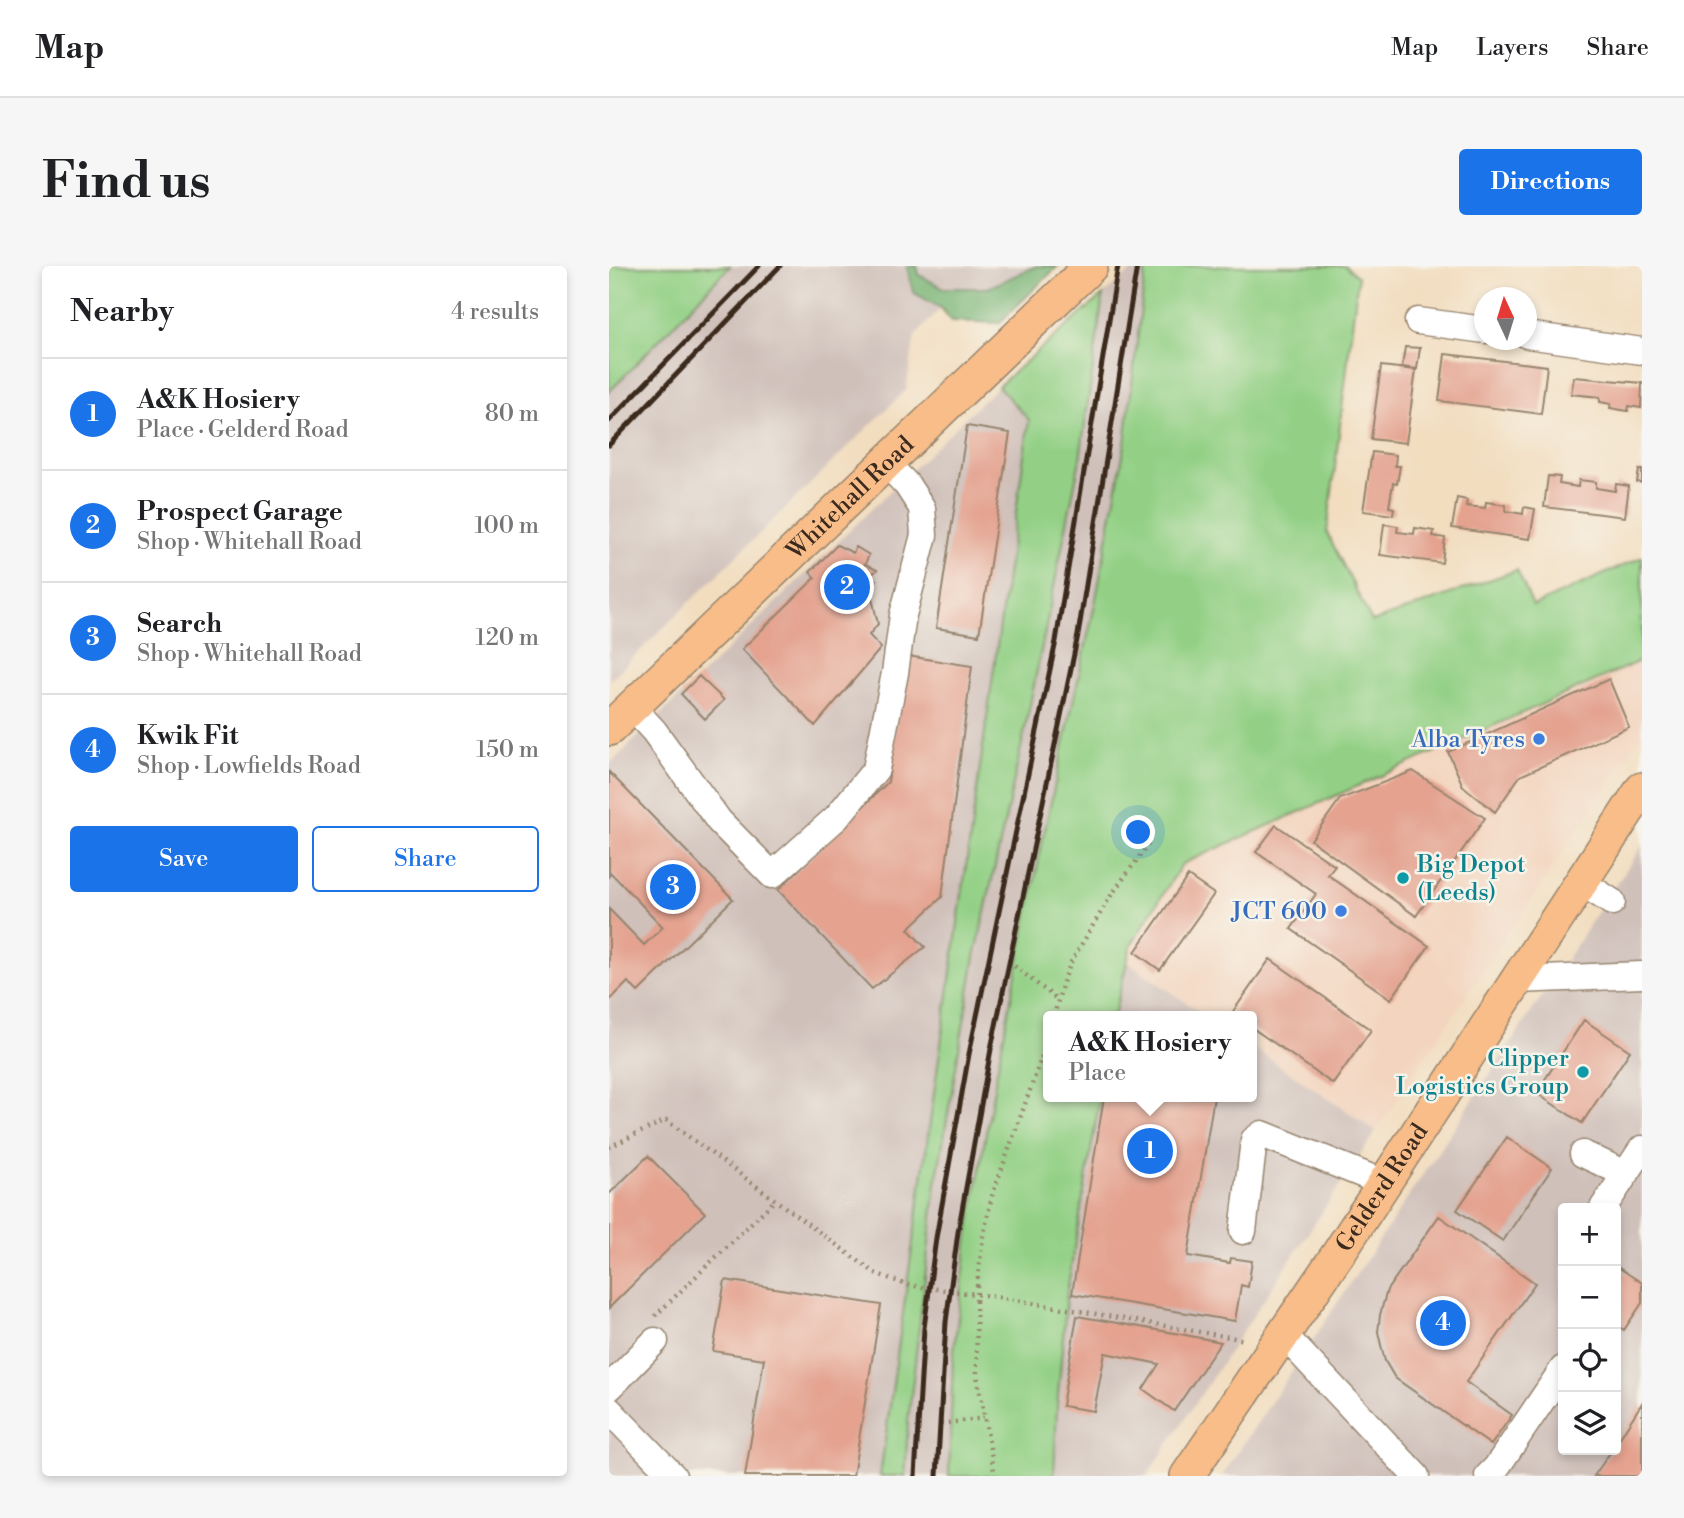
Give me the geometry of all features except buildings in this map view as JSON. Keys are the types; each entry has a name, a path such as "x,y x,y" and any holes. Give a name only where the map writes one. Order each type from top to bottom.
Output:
{"main road":[{"name":"Whitehall Road","path":"620,718 1091,266"},
{"name":"Gelderd Road","path":"1187,1476 1384,1183 1642,789"}],"street":[{"path":"1418,321 1474,329"},
{"path":"1537,336 1642,351"},
{"path":"620,718 655,731 719,821 772,875 837,817 876,769 895,673 903,615 924,535 922,508 907,485 885,462"},
{"path":"1581,882 1612,902"},
{"path":"1517,981 1642,975"},
{"path":"1243,1231 1254,1140 1262,1134 1384,1183"},
{"path":"1606,1203 1642,1149"},
{"path":"1583,1154 1626,1174"},
{"path":"1278,1339 1416,1476"},
{"path":"609,1388 655,1341"},
{"path":"1489,1476 1558,1376"},
{"path":"609,1410 673,1476"}],"path":[{"path":"1055,1011 1071,962 1112,894 1150,842"},
{"path":"1009,961 1058,1000"},
{"path":"995,1476 977,1375 977,1286 983,1237 992,1196 1043,1051"},
{"path":"609,1147 666,1120 875,1273 907,1285 1278,1339"},
{"path":"655,1341 653,1318 775,1200"},
{"path":"941,1424 984,1418"}],"shaded area":[{"path":"730,266 907,266 913,292 941,308 915,336 906,390 609,681 609,392"},
{"path":"917,266 1036,266 988,288 943,288 919,275"},
{"path":"1137,266 1146,266 1125,444 1095,604 1043,838 999,1060 953,1359 949,1476 905,1476 908,1422 936,1183 975,957 1080,459 1103,295"},
{"path":"998,386 1029,420 880,1476 609,1476 609,765"},
{"path":"1642,660 1642,734 1376,1131 1257,1050 1257,1011 1199,1011 1127,962 1131,945 1182,864"},
{"path":"1642,846 1642,1476 1222,1476"},
{"path":"1127,962 1199,1011 1115,1011"},
{"path":"1257,1050 1376,1131 1147,1476 1054,1476 1067,1292 1099,1102 1257,1102"}],"green space":[{"path":"609,266 730,266 609,392"},
{"path":"907,266 917,266 919,275 943,288 988,288 1036,266 1058,266 999,323 952,321 941,308 913,292"},
{"path":"1146,266 1345,266 1358,277 1327,533 1372,622 1517,570 1533,606 1642,557 1642,660 1182,864 1131,945 1115,1011 1043,1011 1043,1102 1099,1102 1067,1292 1054,1476 949,1476 953,1359 969,1229 1043,838 1095,604 1125,444"},
{"path":"1103,295 1080,459 975,957 936,1183 908,1422 905,1476 880,1476 1029,420 998,386"}],"railway":[{"path":"609,421 759,266"},
{"path":"609,445 780,266"},
{"path":"915,1476 924,1328 936,1238 969,1054 1056,641 1118,266"},
{"path":"937,1476 946,1322 958,1232 991,1049 1078,635 1137,266"}],"place":[{"name":"Prospect Garage","path":"847,587"},
{"name":"Alba Tyres","path":"1539,739"},
{"name":"Big Depot (Leeds)","path":"1403,878"},
{"name":"Search","path":"673,887"},
{"name":"JCT 600","path":"1341,911"},
{"name":"Clipper Logistics Group","path":"1583,1072"},
{"name":"A&K Hosiery","path":"1150,1151"},
{"name":"Kwik Fit","path":"1443,1323"}]}
